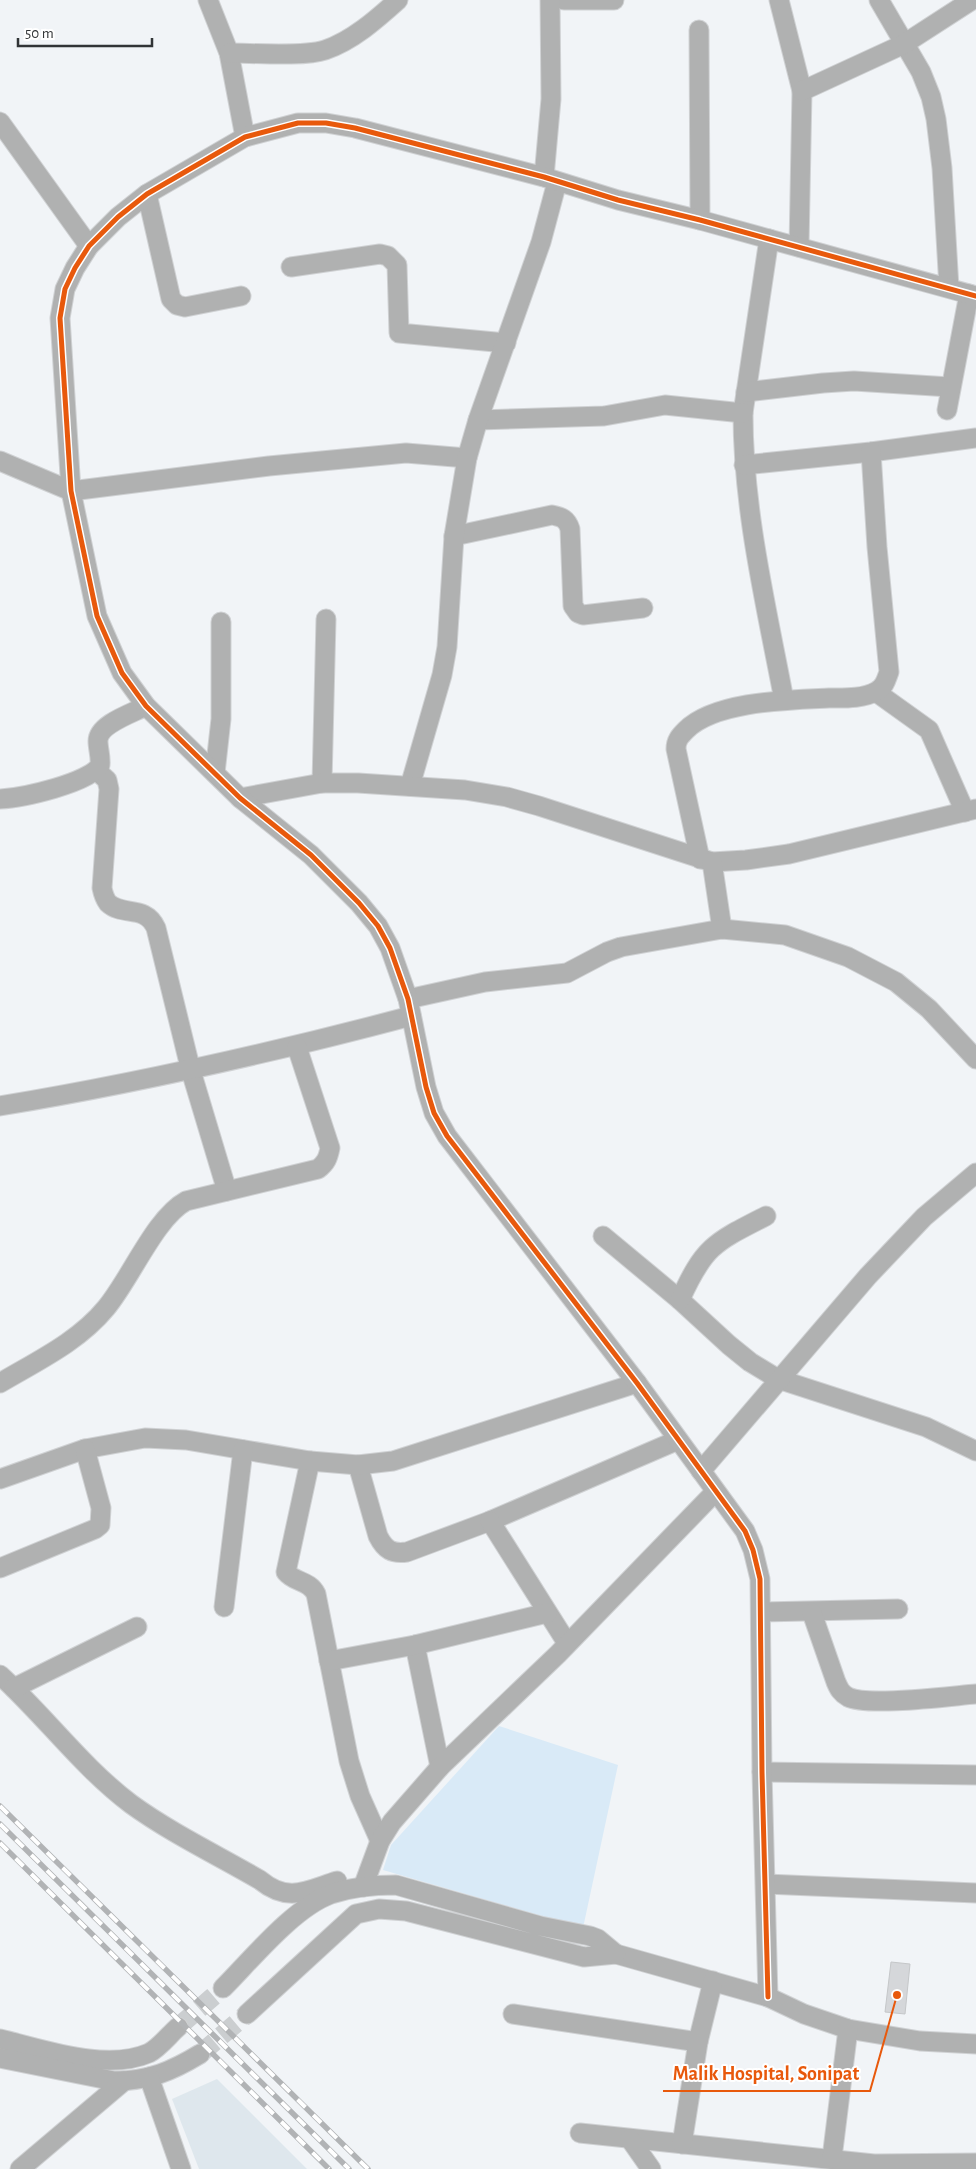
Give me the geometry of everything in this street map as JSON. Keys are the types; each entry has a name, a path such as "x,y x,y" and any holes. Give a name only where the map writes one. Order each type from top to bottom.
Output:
{"street":[{"path":"208,0 229,54 245,137"},
{"path":"229,54 323,51 340,44 383,7 398,0"},
{"path":"410,786 446,656 454,536 467,458 478,420 541,242 550,180 550,0"},
{"path":"564,0 614,0"},
{"path":"780,0 802,91 799,247"},
{"path":"879,0 921,72 931,96 942,168 948,288"},
{"path":"802,91 904,44 972,0"},
{"path":"699,30 700,220"},
{"path":"0,122 89,246"},
{"path":"768,1997 762,1772 760,1579 753,1550 745,1531 637,1383 446,1136 434,1113 426,1087 410,1008 390,948 378,926 311,855 240,798 146,706 122,673 97,616 71,491 60,318 65,290 75,268 89,246 118,217 147,194 245,137 298,123 326,123 356,128 972,295 946,410"},
{"path":"147,194 171,299 177,305 185,307 240,296"},
{"path":"769,239 742,413 744,465 758,562 784,700"},
{"path":"291,267 380,254 388,256 397,265 399,333 506,343"},
{"path":"746,392 854,381 950,387"},
{"path":"478,420 604,416 664,404 742,413"},
{"path":"744,465 871,452 976,438"},
{"path":"722,929 706,860 676,749 678,738 696,721 717,712 746,705 784,700 857,697 876,692 884,685 889,672 877,547 871,452"},
{"path":"0,461 71,491 269,466 406,454 467,458"},
{"path":"454,536 552,516 562,517 568,522 570,529 573,606 578,613 583,616 643,608"},
{"path":"322,783 326,619"},
{"path":"215,773 220,719 221,622"},
{"path":"240,798 322,783 465,790 507,797 706,860 746,860 788,854 970,810 929,730 876,692"},
{"path":"0,800 22,797 84,778 97,771 100,765 98,740 100,733 105,727 146,706"},
{"path":"97,771 107,780 109,789 102,888 108,903 115,907 152,918 190,1071 227,1191"},
{"path":"0,1106 190,1071 297,1047 485,982 567,973 607,952 621,947 722,929 785,935 848,957 896,982 929,1009 976,1059"},
{"path":"0,1383 70,1341 92,1323 128,1277 166,1216 175,1207 186,1201 318,1169 328,1158 330,1148 297,1047"},
{"path":"701,1471 868,1276 911,1230 976,1173"},
{"path":"680,1300 694,1269 713,1246 724,1237 766,1216"},
{"path":"603,1236 680,1300 736,1351 778,1379 926,1427 976,1451"},
{"path":"0,1479 85,1449 145,1438 186,1440 310,1462 358,1465 393,1461 637,1383"},
{"path":"358,1465 378,1536 383,1545 390,1551 397,1553 408,1552 490,1521 678,1440"},
{"path":"0,1568 95,1529 100,1524 101,1508 85,1449"},
{"path":"224,1607 243,1450"},
{"path":"310,1462 286,1572 292,1578 307,1583 316,1594 349,1761 360,1796 380,1840"},
{"path":"222,1988 301,1911 366,1878 380,1840 392,1822 440,1767 567,1644 715,1492"},
{"path":"490,1521 567,1644"},
{"path":"760,1612 812,1613 898,1609"},
{"path":"329,1661 415,1645 547,1613"},
{"path":"812,1613 836,1682 841,1692 850,1698 891,1700 976,1694"},
{"path":"14,1688 137,1627"},
{"path":"415,1645 440,1767"},
{"path":"0,1675 98,1774 131,1803 269,1888 282,1894 293,1895 366,1878 540,1926 590,1936 598,1939 616,1954"},
{"path":"762,1772 976,1775"},
{"path":"766,1884 976,1894"},
{"path":"247,2014 356,1914 379,1909 406,1911 584,1957 616,1954 768,1997 804,2014 848,2030 920,2041 976,2044"},
{"path":"682,2144 698,2042 713,1981"},
{"path":"513,2014 698,2042"},
{"path":"0,2039 86,2059 110,2060 131,2058 150,2052 178,2027"},
{"path":"832,2158 848,2030"},
{"path":"0,2058 114,2081 124,2081 149,2077 177,2068 200,2054"},
{"path":"149,2077 182,2169"},
{"path":"20,2169 124,2081"},
{"path":"580,2133 832,2158 874,2164 924,2167 976,2163"},
{"path":"630,2139 651,2169"}],"shaded area":[{"path":"499,1726 618,1765 583,1928 383,1870 391,1845"},
{"path":"217,2079 307,2169 199,2169 172,2099"}],"building":[{"path":"891,1962 910,1964 905,2014 885,2012"}],"tunnel":[{"path":"178,2027 223,1988"},
{"path":"200,2054 247,2014"}],"railway":[{"path":"0,1806 368,2169"},
{"path":"0,1824 349,2169"},
{"path":"0,1843 329,2169"}],"cycle path":[{"path":"768,1997 762,1772 760,1579 753,1550 745,1531 637,1383 447,1136 434,1113 426,1087 408,999 390,948 378,926 359,903 311,855 240,798 146,706 122,673 97,616 71,491 60,318 65,289 75,268 89,246 118,217 147,194 245,137 298,123 326,123 355,128 544,177 618,200 700,220 976,296"}],"place":[{"name":"Malik Hospital, Sonipat","path":"897,1995"}]}
